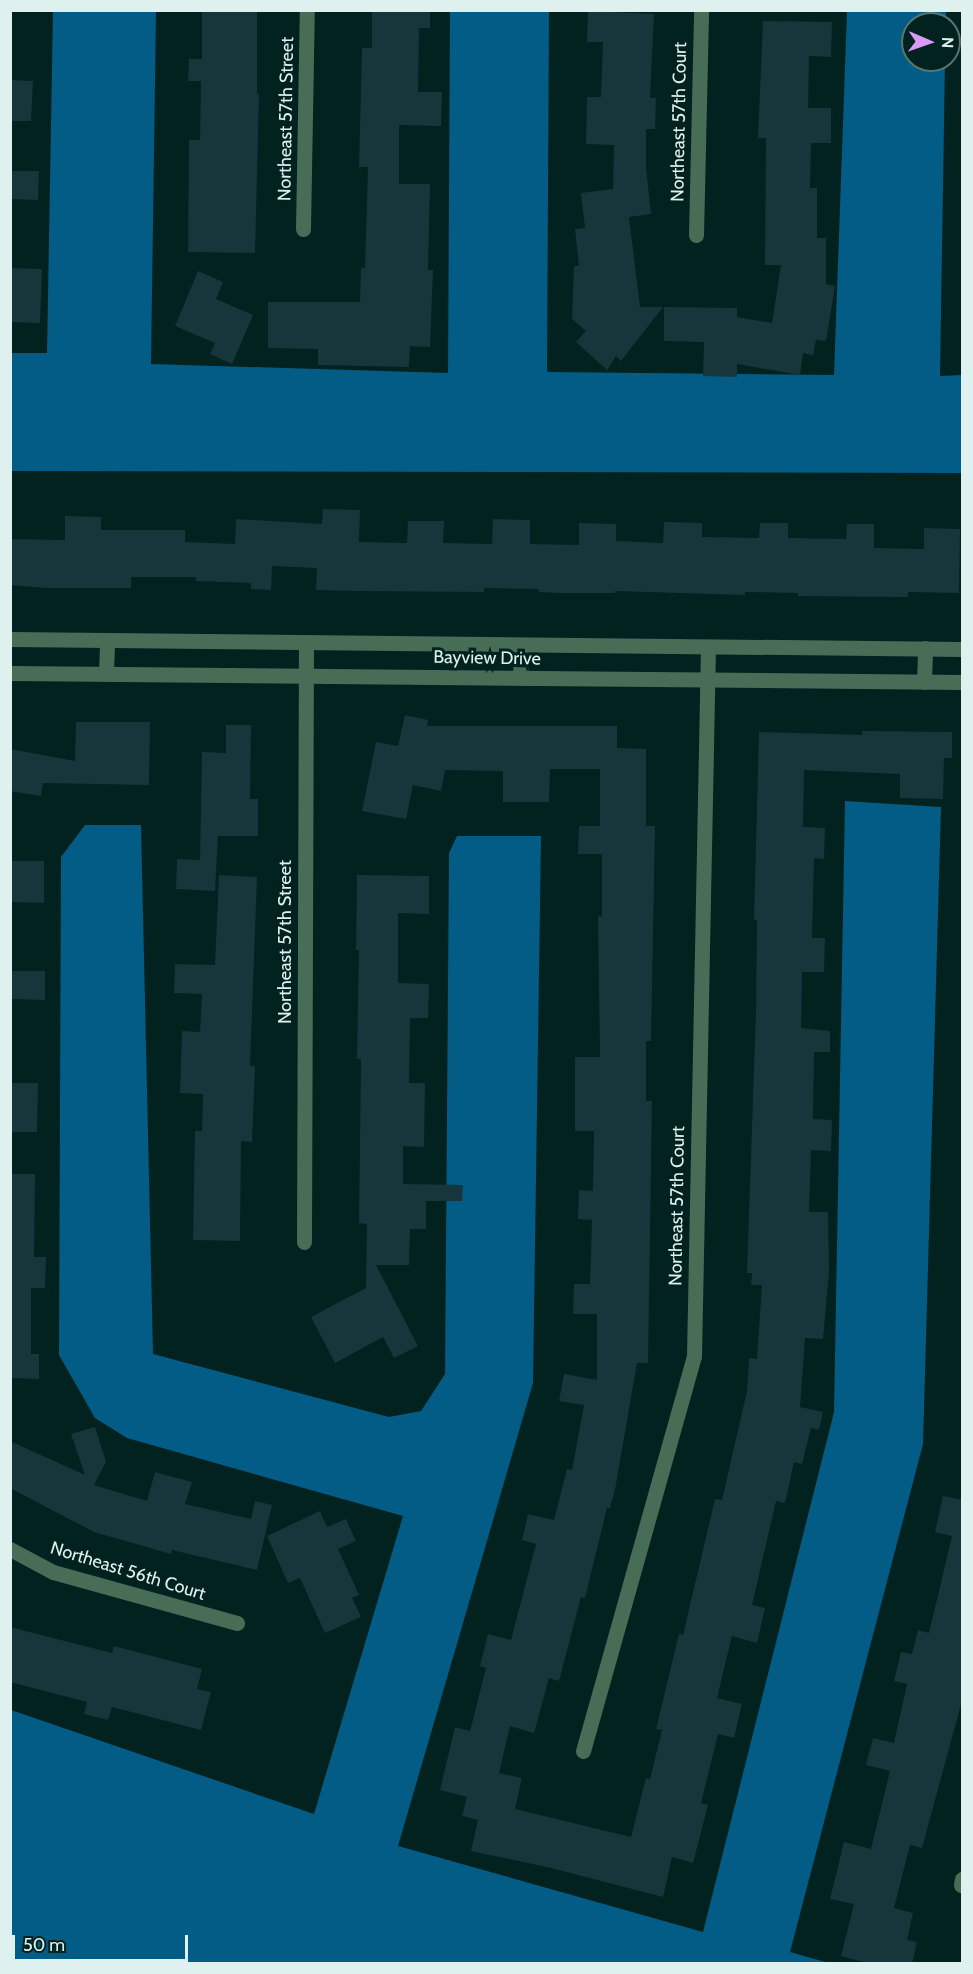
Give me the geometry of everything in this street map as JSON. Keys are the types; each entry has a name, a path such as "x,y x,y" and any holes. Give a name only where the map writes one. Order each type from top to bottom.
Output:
{"street":[{"name":"Northeast 57th Street","path":"303,229 307,10"},
{"name":"Northeast 57th Court","path":"696,235 701,10"},
{"name":"Bayview Drive","path":"10,639 963,649"},
{"path":"106,640 106,673"},
{"name":"Northeast 57th Street","path":"304,1242 306,642"},
{"path":"520,678 521,645"},
{"name":"Northeast 57th Court","path":"583,1751 694,1356 708,647"},
{"path":"924,682 925,648"},
{"name":"Bayview Drive","path":"10,673 963,682"},
{"name":"Northeast 56th Court","path":"10,1550 53,1572 237,1623"}],"water":[{"path":"549,10 547,372 834,375 847,11 946,11 901,12 901,72 945,72 940,376 962,375 962,473 11,471 11,353 47,353 53,11 156,11 151,364 448,373 450,11"},
{"path":"845,801 941,807 923,1444 790,1952 829,1963 11,1964 11,1710 314,1814 403,1516 127,1438 95,1418 59,1355 61,857 85,825 141,825 153,1354 389,1417 421,1411 445,1374 449,853 457,836 541,836 533,1383 398,1846 703,1932 834,1412"}],"building":[{"path":"202,10 257,10 257,94 259,94 255,253 188,252 189,140 200,140 201,81 188,81 189,59 202,59"},
{"path":"372,10 430,10 430,28 419,28 418,92 442,92 441,126 399,125 399,184 430,184 428,270 433,270 430,347 410,346 409,367 318,365 318,349 268,348 268,302 360,302 361,268 365,268 368,167 359,167 362,48 372,48"},
{"path":"588,11 654,14 650,98 656,98 655,129 646,129 646,167 651,214 629,217 640,307 663,307 621,361 616,356 607,370 576,342 586,331 572,319 574,266 579,266 575,229 585,228 581,193 613,189 614,145 586,144 587,97 601,97 603,42 587,42"},
{"path":"763,21 832,22 831,57 809,56 808,108 831,108 831,143 811,143 810,188 817,188 817,238 826,238 826,284 835,286 826,341 816,340 813,355 803,353 800,375 737,364 737,377 703,376 704,342 664,341 664,307 737,308 737,317 772,323 781,265 765,265 766,138 758,138"},
{"path":"10,80 33,81 31,121 10,121"},
{"path":"10,171 39,171 38,200 10,199"},
{"path":"10,268 42,269 40,323 10,322"},
{"path":"198,271 223,282 216,299 253,315 232,364 210,354 215,343 175,326"},
{"path":"323,509 360,510 359,542 407,543 408,521 444,521 443,543 492,544 493,519 530,520 530,544 579,545 579,523 616,524 616,541 663,543 664,522 702,523 702,537 759,538 760,523 788,523 788,538 846,539 847,524 874,524 874,548 924,549 924,528 960,529 959,593 908,592 908,597 798,596 798,593 745,592 745,595 615,591 615,593 559,593 539,592 539,589 484,588 484,592 316,590 317,568 272,566 271,590 251,589 251,583 196,581 196,577 131,577 131,588 47,588 10,585 10,539 65,540 65,516 101,517 101,530 185,530 185,542 235,544 236,519 322,524"},
{"path":"405,715 428,720 427,726 617,726 617,748 646,749 646,826 655,826 651,1041 646,1041 646,1101 652,1101 648,1363 637,1363 615,1490 610,1508 607,1508 585,1598 581,1597 559,1681 549,1678 534,1733 510,1726 499,1773 522,1778 515,1809 631,1837 646,1778 650,1779 662,1730 656,1729 679,1634 683,1635 715,1499 722,1500 747,1391 749,1358 757,1359 762,1285 751,1285 752,1273 747,1273 756,1010 757,920 754,920 759,732 862,735 862,731 952,732 952,758 944,758 943,799 900,798 900,774 804,770 803,827 825,828 824,859 814,858 812,938 825,938 824,972 802,972 801,1028 830,1031 830,1052 814,1052 813,1119 832,1120 831,1151 811,1150 809,1212 828,1212 829,1272 823,1339 805,1338 800,1407 823,1412 819,1430 811,1428 802,1464 794,1462 785,1503 776,1501 752,1605 765,1608 757,1643 732,1636 717,1698 742,1704 734,1738 718,1734 701,1803 708,1805 693,1863 672,1857 663,1897 551,1868 471,1851 478,1820 462,1816 467,1797 440,1790 455,1727 470,1731 486,1668 480,1666 488,1634 511,1640 536,1544 522,1540 528,1514 554,1520 567,1469 572,1470 584,1405 559,1401 564,1374 597,1380 597,1314 573,1314 574,1284 590,1284 592,1220 578,1219 579,1190 593,1191 594,1131 575,1131 575,1057 600,1057 598,916 602,917 602,854 578,854 579,826 600,826 600,769 550,769 549,802 503,802 503,771 445,770 441,791 413,785 406,819 362,811 376,742 398,746"},
{"path":"76,722 150,722 149,785 43,783 41,796 10,791 10,749 75,761"},
{"path":"226,725 251,725 250,799 258,799 258,836 218,836 215,891 176,889 177,859 200,860 202,752 226,753"},
{"path":"10,861 44,861 44,903 10,902"},
{"path":"219,875 257,877 250,1066 255,1066 252,1142 241,1141 240,1241 193,1240 195,1131 202,1131 203,1094 180,1093 182,1031 200,1032 202,994 174,993 175,964 215,965"},
{"path":"357,875 429,876 429,914 398,913 398,983 429,984 428,1018 410,1018 409,1083 425,1083 424,1147 403,1146 403,1184 463,1185 462,1201 426,1201 426,1229 410,1229 409,1265 376,1265 418,1346 394,1358 383,1337 335,1363 311,1317 366,1288 367,1224 359,1223 361,1059 357,1059 359,950 356,950"},
{"path":"10,971 45,971 45,1000 10,999"},
{"path":"10,1083 38,1083 37,1132 10,1132"},
{"path":"10,1174 35,1174 34,1257 46,1257 45,1288 31,1288 31,1354 39,1354 39,1379 10,1378"},
{"path":"95,1427 106,1462 94,1485 147,1501 155,1472 192,1482 185,1504 251,1519 255,1501 272,1505 257,1570 172,1550 171,1554 94,1532 10,1488 10,1441 85,1475 71,1434"},
{"path":"943,1496 963,1500 963,1697 922,1848 910,1845 894,1908 913,1913 907,1940 917,1942 912,1964 871,1964 841,1956 854,1904 830,1899 844,1842 871,1849 890,1771 866,1765 873,1738 894,1743 907,1684 894,1681 901,1652 912,1654 918,1630 929,1633 952,1536 935,1532"},
{"path":"320,1511 327,1527 346,1519 356,1541 338,1549 359,1595 352,1598 361,1617 325,1633 300,1578 288,1583 267,1536"},
{"path":"10,1627 112,1653 114,1646 202,1669 197,1689 211,1692 201,1730 112,1707 108,1720 84,1714 87,1702 10,1682"}]}
